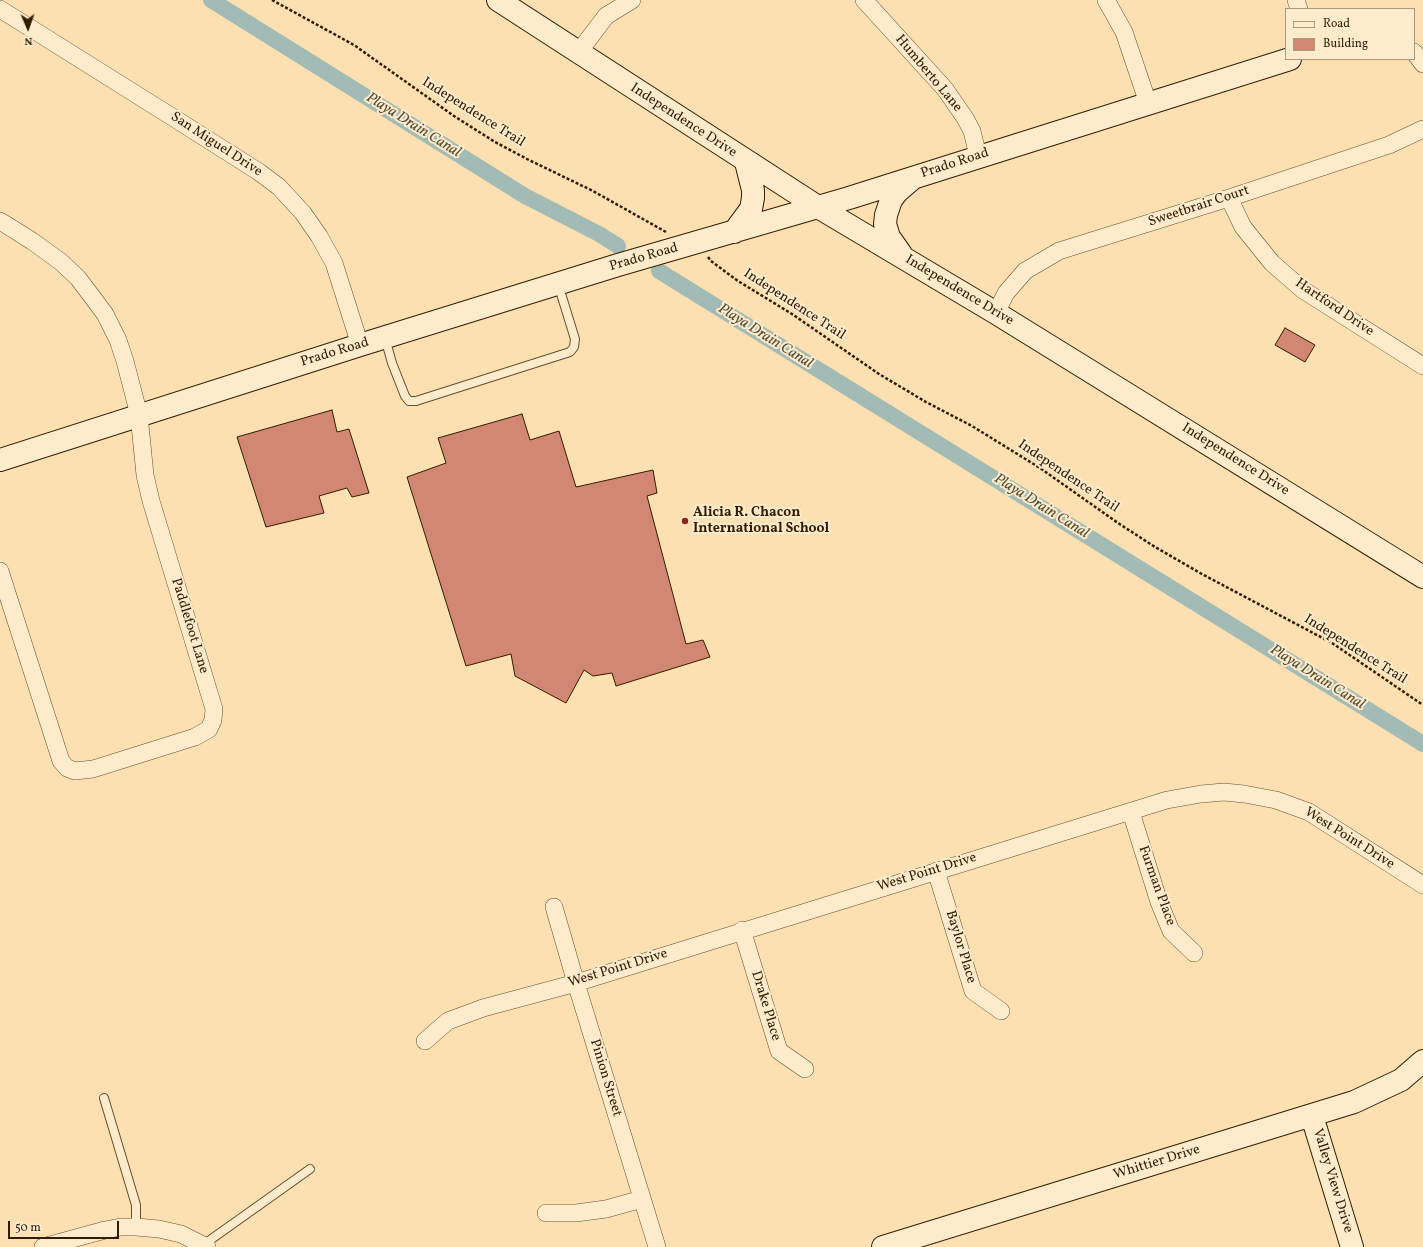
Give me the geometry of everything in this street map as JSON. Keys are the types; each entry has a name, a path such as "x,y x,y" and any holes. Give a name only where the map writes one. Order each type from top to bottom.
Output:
{"street":[{"name":"Independence Drive","path":"498,0 746,162 818,207 996,313 1423,577"},
{"path":"578,53 606,16 632,0"},
{"name":"Humberto Lane","path":"864,0 945,89 972,131 978,156"},
{"path":"1106,0 1124,32 1148,103"},
{"name":"San Miguel Drive","path":"0,9 259,172 279,187 303,213 319,236 334,263 360,345"},
{"path":"1415,53 1423,64"},
{"name":"Prado Road","path":"0,460 385,337 618,265 667,243 734,232 1287,60"},
{"name":"Sweetbrair Court","path":"996,313 1006,293 1025,271 1059,251 1229,198 1389,145 1423,129"},
{"path":"734,232 751,209 753,198 753,190 746,162"},
{"path":"903,257 889,236 885,224 886,215 891,200 897,192 914,177"},
{"name":"Hartford Drive","path":"1229,198 1243,227 1272,263 1303,290 1423,366"},
{"name":"Paddlefoot Lane","path":"0,221 32,241 61,262 78,278 105,314 118,340 139,415 145,475 151,501 214,710 213,720 209,729 195,737 93,769 74,771 67,768 61,761 0,571"},
{"name":"West Point Drive","path":"426,1041 448,1021 483,1008 576,982 1033,840 1131,812 1167,800 1201,794 1224,792 1244,794 1276,800 1309,812 1423,886"},
{"name":"Furman Place","path":"1131,812 1159,902 1171,931 1194,952"},
{"name":"Baylor Place","path":"936,871 973,991 1001,1011"},
{"name":"Pinion Street","path":"554,908 657,1247"},
{"name":"Drake Place","path":"742,930 779,1051 805,1069"},
{"name":"Whittier Drive","path":"883,1247 1354,1102 1401,1080 1423,1061"},
{"name":"Valley View Drive","path":"1312,1116 1352,1247"},
{"path":"546,1213 576,1213 606,1209 642,1199"},
{"path":"51,1246 105,1230 121,1227 159,1229 181,1234 205,1246"}],"lane":[{"path":"385,337 392,362 405,396 409,401 416,401 570,352 574,347 575,339 558,284"},
{"path":"104,1098 136,1204 136,1227"},
{"path":"205,1246 310,1169"}],"path":[{"name":"Independence Trail","path":"272,0 354,45 454,116 495,142 593,191 663,230 667,243"},
{"name":"Independence Trail","path":"708,256 712,261 738,281 792,314 879,374 926,402 972,426 1034,464 1118,523 1200,573 1332,643 1423,705"}],"building":[{"path":"1285,328 1315,345 1305,362 1275,345"},
{"path":"332,410 337,432 349,429 369,493 352,497 347,488 319,496 324,513 266,527 237,437"},
{"path":"522,414 530,440 559,431 576,487 653,470 657,493 647,496 686,644 703,640 710,657 616,686 612,673 593,676 584,670 566,703 515,676 511,654 466,666 407,477 446,463 438,438"}],"waterway":[{"name":"Playa Drain Canal","path":"211,0 525,196 599,234 618,246"},
{"name":"Playa Drain Canal","path":"659,271 1423,744"}],"place":[{"name":"Alicia R. Chacon International School","path":"685,521"}]}
